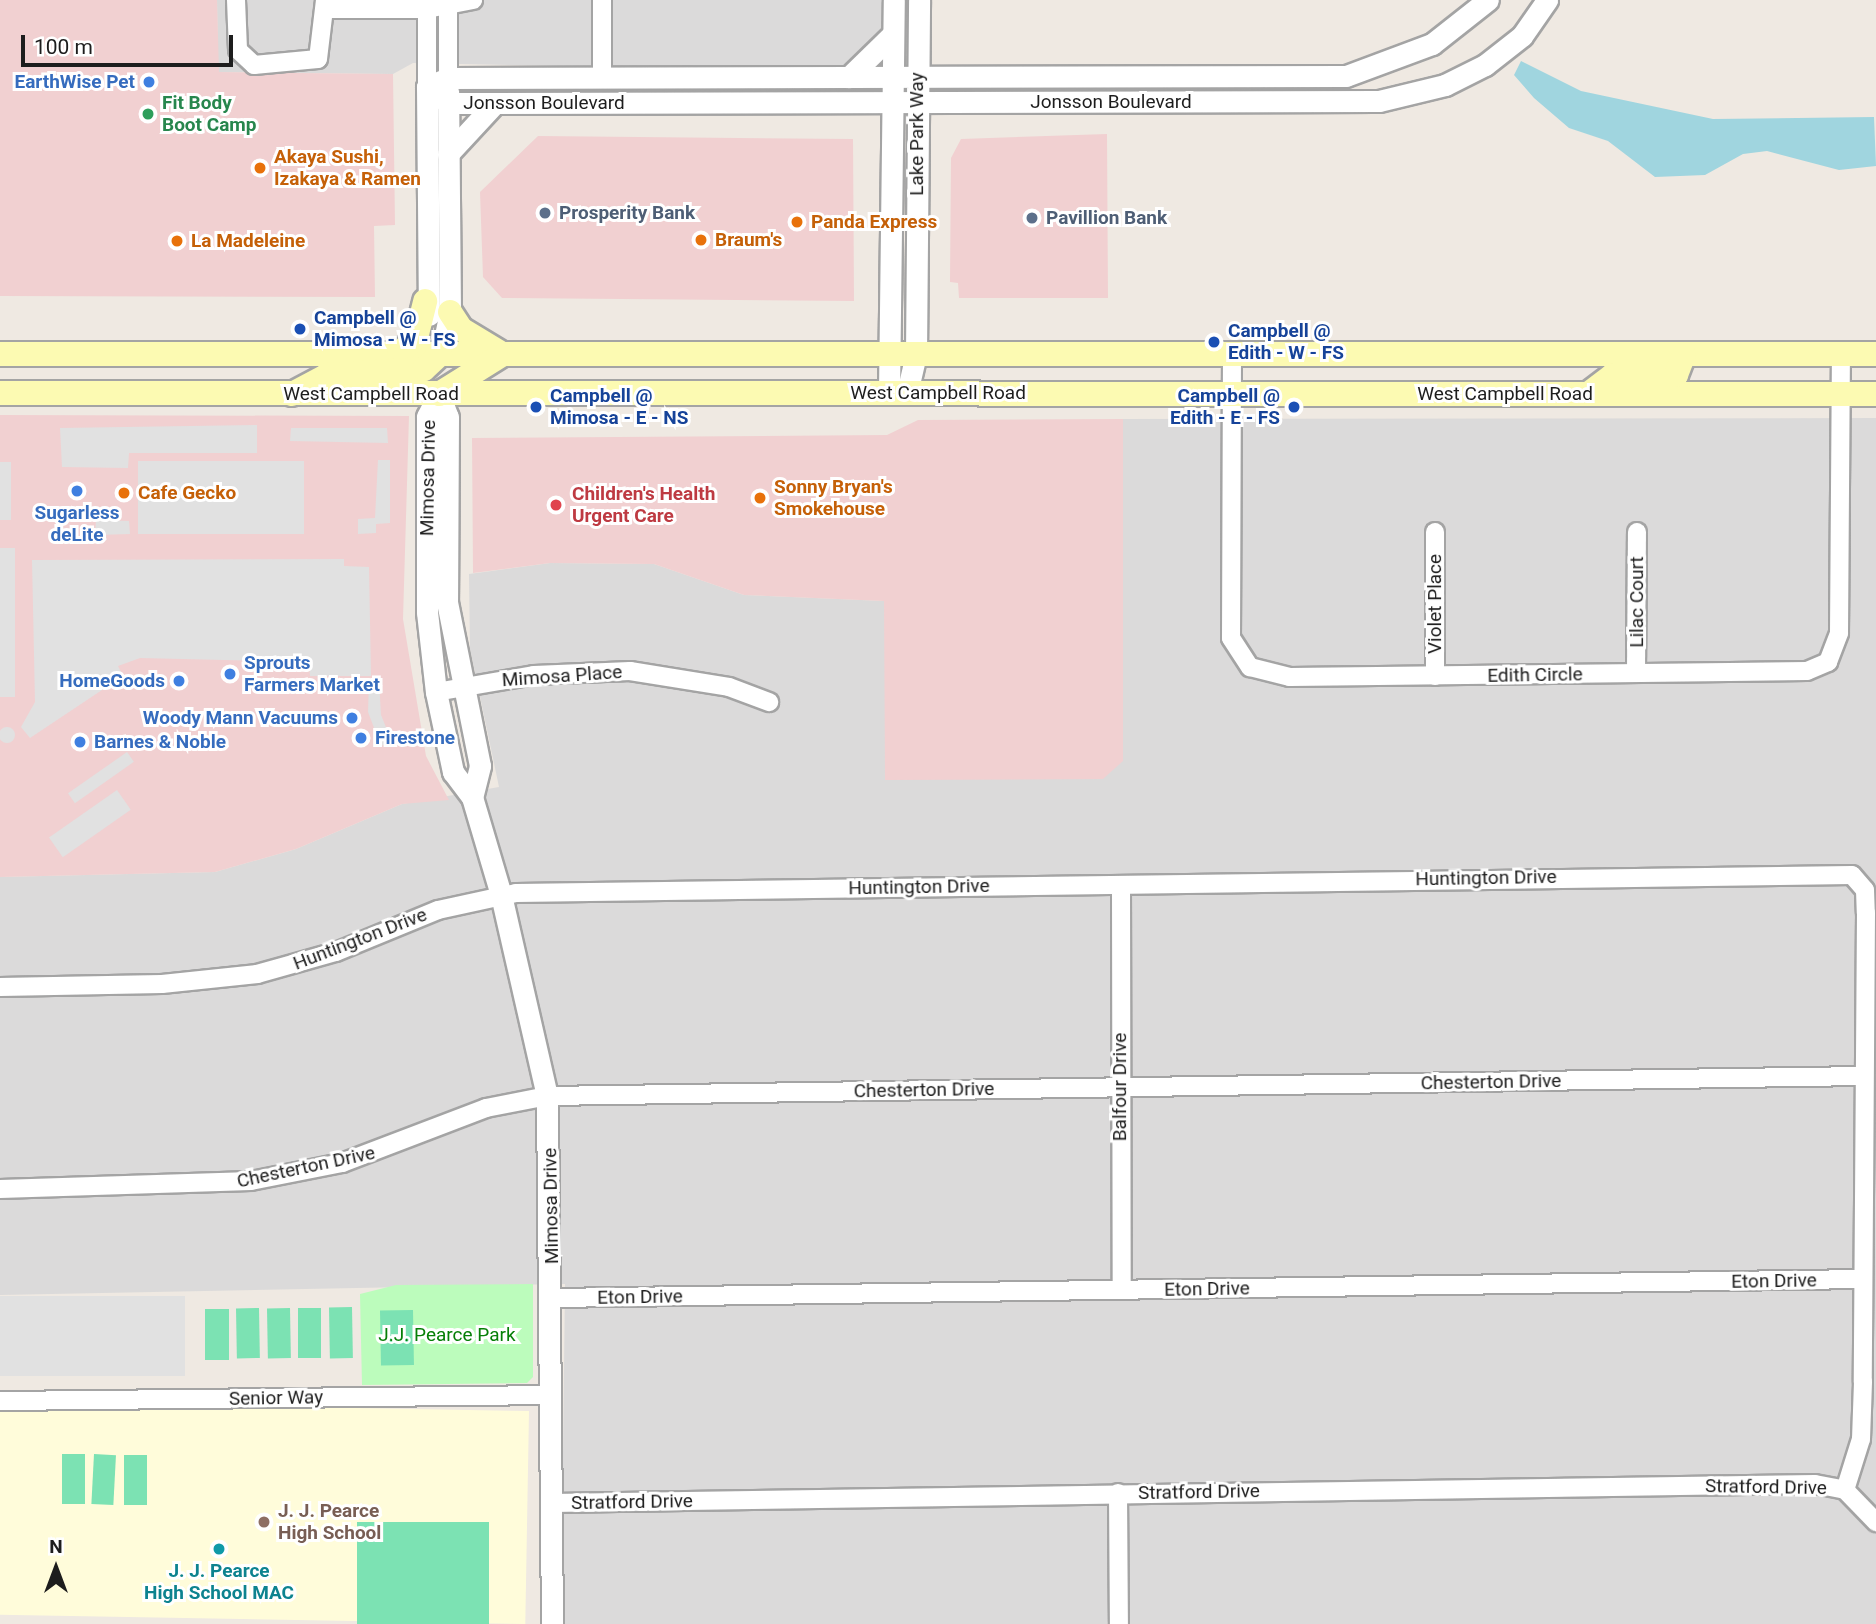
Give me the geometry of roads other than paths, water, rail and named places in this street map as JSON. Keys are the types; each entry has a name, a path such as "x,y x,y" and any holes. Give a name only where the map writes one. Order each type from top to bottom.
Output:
{"main road":[{"path":"399,354 416,338 425,301"},
{"path":"399,354 432,362 457,390 503,354 461,329 450,312"},
{"name":"West Campbell Road","path":"0,354 399,354"},
{"path":"22,393 30,354"},
{"name":"West Campbell Road","path":"292,394 327,375 503,354 1876,354"},
{"path":"1588,394 1613,375 1676,375 1684,354"},
{"path":"650,394 687,355"},
{"path":"700,394 731,355"},
{"name":"West Campbell Road","path":"22,393 292,394 457,390 650,394 1876,394"}],"street":[{"path":"236,0 238,50 254,65 318,59 325,4 427,9 448,0 473,0"},
{"path":"432,362 450,312 448,0"},
{"path":"602,0 602,78"},
{"name":"Lake Park Way","path":"894,0 892,103 904,354"},
{"name":"Lake Park Way","path":"898,393 904,354 917,103 919,0"},
{"name":"Jonsson Boulevard","path":"1488,0 1432,44 1346,76 448,78 427,87 448,103 1347,102 1407,96 1460,79 1522,36 1547,0"},
{"path":"427,9 425,301 432,362"},
{"path":"849,77 892,35"},
{"path":"1346,76 1347,102"},
{"path":"678,103 679,78"},
{"path":"448,154 495,103"},
{"path":"426,207 449,213"},
{"name":"Edith Circle","path":"1232,354 1230,614 1238,653 1265,676 1436,676 1807,671 1828,662 1839,633 1841,354"},
{"name":"Mimosa Drive","path":"457,390 448,417 448,559 460,687 480,766 472,797"},
{"name":"Mimosa Drive","path":"457,390 427,417 426,572 436,692 453,772 472,797 501,895 547,1096 552,1298 552,1624"},
{"name":"Violet Place","path":"1435,532 1436,676"},
{"name":"Lilac Court","path":"1636,672 1637,532"},
{"path":"426,572 448,559"},
{"name":"Mimosa Place","path":"436,692 534,675 630,671 729,687 769,702"},
{"name":"Huntington Drive","path":"0,987 162,984 257,974 336,952 438,910 501,895 1853,875 1865,890 1862,1076"},
{"name":"Balfour Drive","path":"1121,885 1122,1290"},
{"path":"1862,1076 1861,1439 1845,1490 1876,1522"},
{"name":"Chesterton Drive","path":"0,1189 251,1181 342,1163 486,1108 547,1096 1862,1076"},
{"name":"Eton Drive","path":"552,1298 1862,1279"},
{"name":"Senior Way","path":"0,1401 552,1395"},
{"name":"Stratford Drive","path":"552,1503 1815,1485 1845,1490"},
{"path":"1118,1493 1119,1624"}],"water":[{"path":"1521,61 1581,91 1713,119 1874,117 1876,166 1839,170 1767,151 1743,154 1705,175 1655,177 1608,141 1569,128 1534,98 1514,75"}],"place":[{"name":"EarthWise Pet","path":"149,82"},
{"name":"Fit Body Boot Camp","path":"148,114"},
{"name":"Akaya Sushi, Izakaya & Ramen","path":"260,168"},
{"name":"Prosperity Bank","path":"545,213"},
{"name":"Pavillion Bank","path":"1032,218"},
{"name":"Panda Express","path":"797,222"},
{"name":"Braum's","path":"701,240"},
{"name":"La Madeleine","path":"177,241"},
{"name":"Campbell @ Mimosa - W - FS","path":"300,329"},
{"name":"Campbell @ Edith - W - FS","path":"1214,342"},
{"name":"Campbell @ Mimosa - E - NS","path":"536,407"},
{"name":"Campbell @ Edith - E - FS","path":"1294,407"},
{"name":"Sugarless deLite","path":"77,491"},
{"name":"Cafe Gecko","path":"124,493"},
{"name":"Sonny Bryan's Smokehouse","path":"760,498"},
{"name":"Children's Health Urgent Care","path":"556,505"},
{"name":"Sprouts Farmers Market","path":"230,674"},
{"name":"HomeGoods","path":"179,681"},
{"name":"Woody Mann Vacuums","path":"352,718"},
{"name":"Firestone","path":"361,738"},
{"name":"Barnes & Noble","path":"80,742"},
{"name":"J. J. Pearce High School","path":"264,1522"},
{"name":"J. J. Pearce High School MAC","path":"219,1549"}],"park label":[{"name":"J.J. Pearce Park","path":"447,1335"}]}
